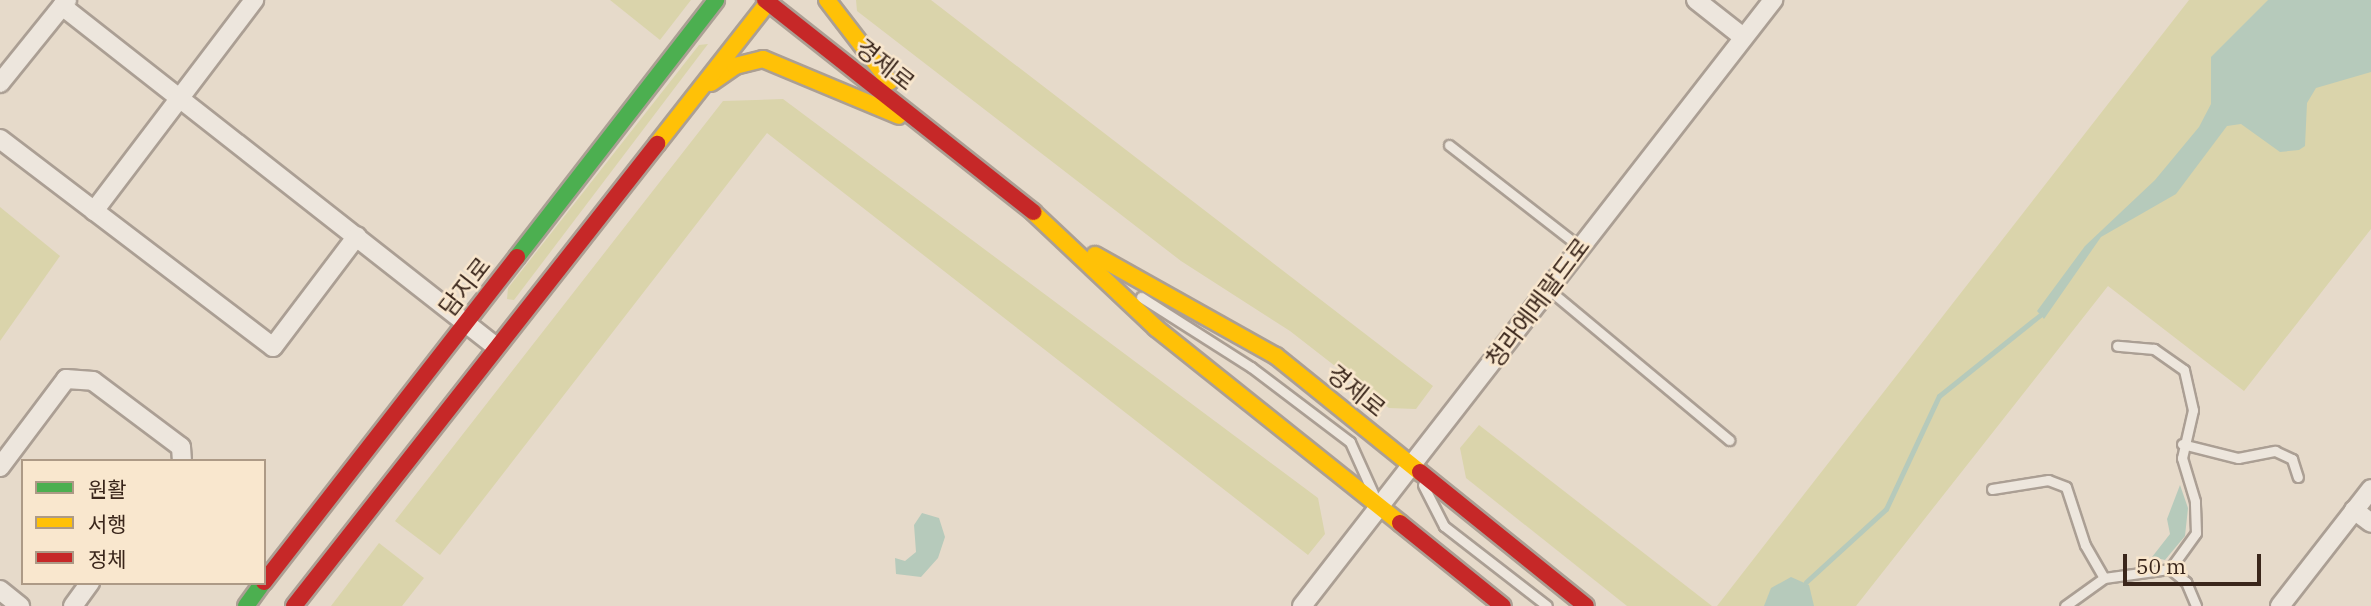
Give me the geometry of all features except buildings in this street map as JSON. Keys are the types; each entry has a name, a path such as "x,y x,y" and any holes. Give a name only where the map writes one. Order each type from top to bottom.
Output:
{"main road":[{"name":"담지로","path":"266,579 716,0"},
{"path":"827,0 933,130"},
{"path":"294,606 495,346 768,1"},
{"name":"경제로","path":"768,1 1075,245 1156,328 1503,606"},
{"path":"682,108 735,66 763,59 933,130"},
{"name":"경제로","path":"1075,245 1276,356 1413,466 1462,513 1586,606"},
{"name":"담지로","path":"246,606 262,585"}],"street":[{"path":"94,211 254,0"},
{"path":"1696,0 1743,37"},
{"name":"청라에메랄드로","path":"1302,606 1773,0"},
{"path":"0,83 65,3 179,97 495,346"},
{"path":"0,139 273,347 357,236"},
{"path":"0,467 66,379 93,381 181,447 182,459"},
{"path":"2280,606 2371,489"},
{"path":"2354,510 2371,523"},
{"path":"73,606 89,585"},
{"path":"0,590 20,606"}],"lane":[{"path":"1449,145 1580,247"},
{"path":"1101,272 1251,367 1350,442 1380,509"},
{"path":"1548,289 1729,440"},
{"path":"2065,606 2104,578 2170,569 2186,553 2197,524 2182,444 2193,410 2184,370 2154,349 2117,346"},
{"path":"2182,444 2238,458 2275,451 2292,459 2298,477"},
{"path":"1413,466 1444,526 1546,606"},
{"path":"1992,489 2048,480 2066,487 2085,545 2104,578"},
{"path":"2170,569 2186,582 2196,606"}],"shaded area":[{"path":"610,0 691,0 660,40"},
{"path":"856,0 931,0 1433,386 1416,409 1389,408 1290,331 1181,261 857,11"},
{"path":"2189,0 2371,0 2371,229 2244,391 2108,286 1856,606 1717,606"},
{"path":"2268,0 2371,0 2371,72 2316,88 2307,103 2305,146 2299,150 2280,152 2241,124 2227,126 2176,194 2101,237 2044,319 2037,311 2085,246 2155,180 2199,127 2211,104 2211,57"},
{"path":"708,44 514,300 507,299 508,288 699,45"},
{"path":"783,99 1318,498 1325,534 1308,555 767,133 440,555 395,521 723,101"},
{"path":"0,207 60,256 0,341"},
{"path":"1479,425 1712,606 1627,606 1466,478 1460,448"},
{"path":"2180,485 2188,508 2185,536 2165,560 2152,557 2170,534 2167,519"},
{"path":"922,513 939,518 945,537 938,558 921,577 896,574 895,558 905,561 916,552 914,525"},
{"path":"379,543 424,578 402,606 331,606"},
{"path":"1791,577 1809,585 1814,606 1764,606 1771,588"}],"waterway":[{"path":"1806,582 1886,509 1939,396 2040,315"}],"traffic: fast":[{"path":"517,257 716,0"},
{"path":"246,606 262,585"}],"traffic: slow":[{"path":"657,144 770,0"},
{"path":"827,0 890,82"},
{"path":"711,83 735,66 763,59 899,116"},
{"path":"1033,212 1156,328 1400,523"},
{"path":"1095,255 1276,356 1420,472"}],"traffic: jam":[{"path":"765,0 1033,212"},
{"path":"294,606 657,144"},
{"path":"266,579 517,257"},
{"path":"1420,472 1586,606"},
{"path":"1400,523 1503,606"}]}
